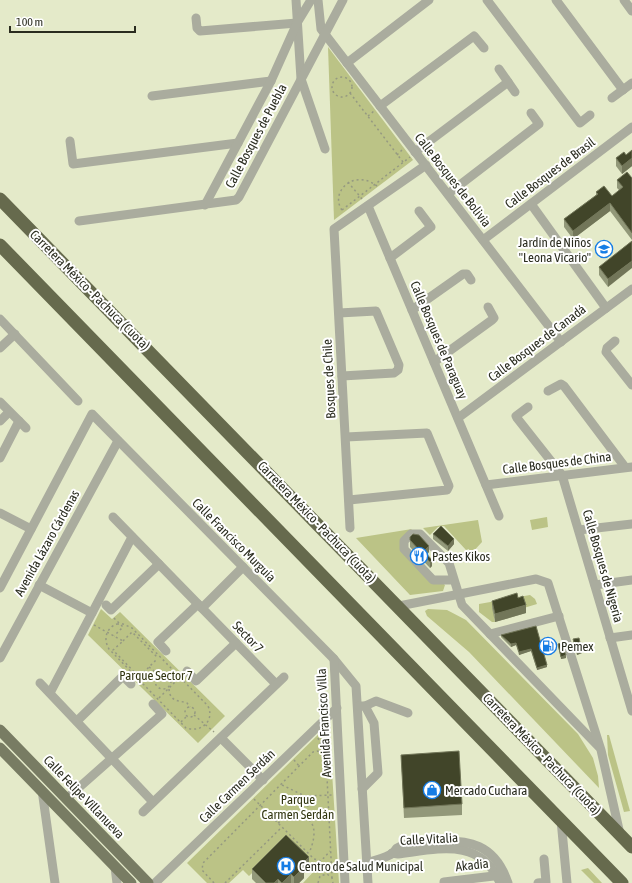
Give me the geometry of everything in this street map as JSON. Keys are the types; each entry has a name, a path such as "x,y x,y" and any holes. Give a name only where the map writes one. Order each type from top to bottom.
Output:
{"highway":[{"name":"Carretera México - Pachuca (Cuota)","path":"0,199 400,606 632,847"},
{"path":"0,245 622,883"}],"main road":[{"name":"Calle Felipe Villanueva","path":"0,730 148,883"},
{"name":"Calle Felipe Villanueva","path":"0,748 131,883"}],"street":[{"path":"296,0 301,79 325,149"},
{"name":"Calle Bosques de Puebla","path":"205,205 271,81 298,23 311,0"},
{"path":"318,0 320,29 324,34"},
{"name":"Calle Bosques de Puebla","path":"205,205 236,200 239,197 343,0"},
{"path":"347,63 429,0"},
{"path":"487,0 580,123 590,115"},
{"path":"556,0 623,90"},
{"path":"624,0 632,11"},
{"path":"196,18 197,28 200,31 298,23"},
{"name":"Calle Bosques de Bolivia","path":"324,34 561,342"},
{"path":"380,106 474,36 484,48"},
{"path":"499,69 515,92"},
{"path":"152,96 271,81"},
{"path":"415,152 508,82"},
{"path":"612,98 632,83"},
{"path":"448,194 539,124 530,113"},
{"name":"Calle Bosques de Brasil","path":"483,240 632,127"},
{"path":"70,141 73,164 238,143"},
{"path":"348,220 426,165"},
{"path":"531,204 606,308"},
{"path":"79,221 205,205"},
{"name":"Calle Bosques de Paraguay","path":"368,206 499,516"},
{"path":"390,258 431,227 419,210"},
{"name":"Bosques de Chile","path":"348,220 334,229 350,528"},
{"path":"412,310 462,274 467,274 471,280"},
{"name":"Calle Bosques de Canadá","path":"458,418 632,289"},
{"path":"434,362 494,318 488,307"},
{"path":"339,313 376,311 399,365 394,373 342,376"},
{"path":"0,319 78,401"},
{"path":"0,348 15,334"},
{"path":"615,341 606,348 606,352 632,385"},
{"path":"548,392 558,384 564,386 629,467"},
{"path":"0,402 26,428"},
{"path":"528,407 516,416 517,418 562,475"},
{"path":"0,421 9,412"},
{"name":"Calle Francisco Murguía","path":"92,414 243,568 334,658 356,686 361,706"},
{"name":"Avenida Lázaro Cárdenas","path":"0,588 92,414"},
{"path":"0,458 3,445 19,421"},
{"path":"346,437 427,433 449,486 447,490 349,500"},
{"name":"Avenida Lázaro Cárdenas","path":"0,658 118,441"},
{"name":"Calle Bosques de China","path":"486,485 629,467"},
{"name":"Calle Bosques de Nigeria","path":"562,475 610,638 629,692 632,711"},
{"path":"0,513 31,529"},
{"name":"Sector 7","path":"113,517 276,684"},
{"path":"579,530 632,524"},
{"path":"454,580 433,580 404,549 404,541 411,534 420,534 449,563 462,605 601,750"},
{"path":"50,693 132,537"},
{"path":"108,608 158,564"},
{"path":"163,654 158,642 243,568"},
{"path":"400,606 536,579 548,582 601,750 620,834"},
{"path":"595,585 632,580"},
{"path":"39,585 90,617"},
{"path":"490,634 559,616"},
{"path":"610,638 632,635"},
{"path":"183,674 196,681 236,643"},
{"name":"Avenida Francisco Villa","path":"334,658 346,883"},
{"path":"77,721 123,676 136,680"},
{"path":"143,812 284,677"},
{"path":"40,684 153,802"},
{"path":"66,799 162,714 155,701"},
{"path":"361,706 376,701 408,713"},
{"path":"361,706 362,789 368,883"},
{"path":"361,706 374,723 378,773 362,789"},
{"name":"Calle Carmen Serdán","path":"155,883 337,708"},
{"path":"221,738 263,780"},
{"path":"42,790 55,883"},
{"path":"561,820 568,883"},
{"name":"Calle Vitalia","path":"367,863 392,853 397,848 417,842 456,844 472,843 487,850 497,860 502,879"},
{"path":"538,883 546,882 544,859"},
{"path":"115,867 117,883"},
{"name":"Akadia","path":"444,883 502,879"}],"path":[{"path":"340,77 348,79 352,87 350,93 341,96 335,93 333,88 334,81 340,77"},
{"path":"350,93 403,162"},
{"path":"342,210 415,152"},
{"path":"348,220 342,210 340,200 341,191 348,182 360,179 375,184 385,194"},
{"path":"348,182 368,206"},
{"path":"108,608 123,627 114,636"},
{"path":"90,617 107,632 123,641"},
{"path":"120,624 132,628 163,654 183,674 208,706 210,715 202,728 191,730 155,701 109,649 106,640 107,632 112,626 120,624"},
{"path":"136,680 113,650 132,632 158,658"},
{"path":"136,680 163,654"},
{"path":"149,667 158,674 166,673 170,677 171,682 169,688 172,698 175,701 187,703 195,710 194,715"},
{"path":"158,674 155,679 156,686 164,689 169,688"},
{"path":"155,701 183,674"},
{"path":"187,716 185,711 190,707"},
{"path":"194,715 221,738"},
{"path":"180,722 187,716 192,717 194,715"},
{"path":"314,730 324,753 333,883"},
{"path":"214,883 202,870 203,862 313,752 316,751 324,753"},
{"path":"281,784 298,793 311,797 341,794"},
{"path":"248,794 314,859 321,861 331,849"},
{"path":"304,816 311,797"},
{"path":"278,823 292,814 304,816 311,823 315,835 309,854"},
{"path":"225,883 282,827"},
{"path":"318,883 318,879 322,875 327,874 332,878"}],"green space":[{"path":"328,47 413,160 334,220"},
{"path":"547,517 548,527 532,530 530,520"},
{"path":"478,520 482,542 470,555 469,549 466,550 444,526 438,527 430,535 423,528"},
{"path":"412,529 401,540 400,546 445,585 443,591 410,595 356,538"},
{"path":"530,595 535,599 537,604 494,617 495,622 492,622 479,612 479,604"},
{"name":"Parque Sector 7","path":"101,609 112,619 120,612 225,716 198,743 88,635"},
{"path":"428,609 447,610 466,620 578,734 593,758 598,776 599,788 469,652 427,616 425,611"},
{"name":"Parque Carmen Serdán","path":"329,724 339,883 303,883 315,870 285,841 249,876 243,870 229,883 207,883 187,863"},
{"path":"607,735 609,735 630,811 624,812 608,755"},
{"path":"588,868 602,883 594,883 581,870"}],"building":[{"path":"632,150 632,158 622,166 616,158 624,152 626,155"},
{"path":"627,172 632,178 632,233 610,203 573,231 564,219 598,194 596,192 604,186 612,196 623,187 617,180"},
{"path":"632,241 632,261 608,279 599,267"},
{"path":"441,526 454,539 448,546 433,534"},
{"path":"413,534 419,535 429,546 424,551 432,560 430,562 410,540 410,537"},
{"path":"517,593 518,598 523,596 526,605 495,614 492,601"},
{"path":"536,626 547,665 537,668 531,649 519,652 516,643 511,644 501,635"},
{"path":"579,638 582,651 577,652 573,639"},
{"path":"561,643 566,655 561,657 558,644"},
{"name":"Mercado Cuchara","path":"459,751 462,804 404,808 401,755"},
{"path":"286,835 309,857 301,865 304,867 294,877 291,874 282,883 278,879 274,883 266,883 252,869"}],"place":[{"name":"Jardín de Niños \"Leona Vicario\"","path":"604,249"},
{"name":"Pastes Kikos","path":"419,556"},
{"name":"Pemex","path":"548,646"},
{"name":"Mercado Cuchara","path":"432,790"},
{"name":"Centro de Salud Municipal","path":"286,866"}]}
